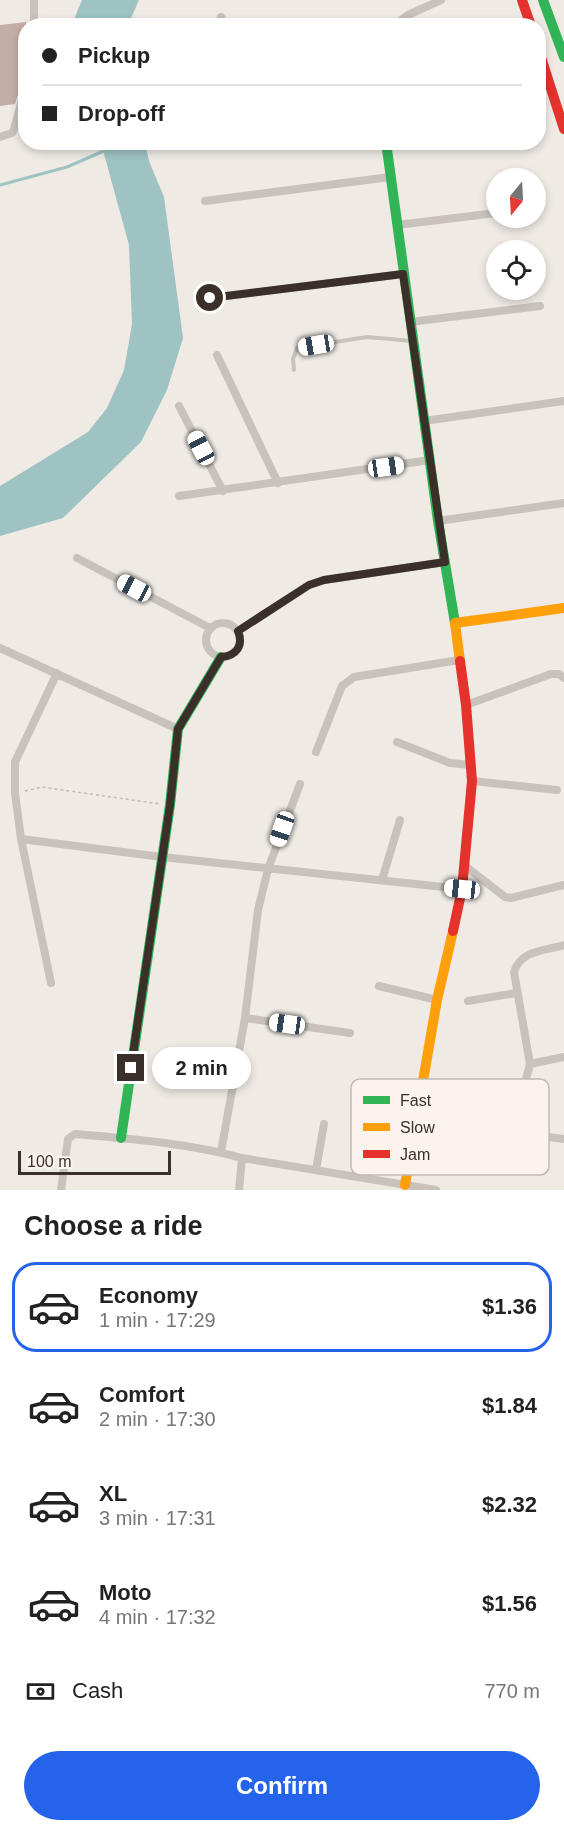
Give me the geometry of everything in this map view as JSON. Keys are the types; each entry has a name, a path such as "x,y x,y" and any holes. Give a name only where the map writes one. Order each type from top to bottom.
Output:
{"street":[{"path":"34,0 34,18"},
{"path":"404,18 439,0"},
{"path":"543,0 564,57"},
{"path":"522,1 528,18"},
{"path":"546,73 564,129"},
{"path":"0,137 12,133 18,114"},
{"path":"387,150 438,521 455,623 466,705 472,781 462,889 437,1000 423,1079"},
{"path":"205,201 390,177"},
{"path":"397,225 486,214"},
{"path":"210,298 403,274"},
{"path":"410,322 540,306"},
{"path":"217,355 278,483"},
{"path":"424,421 564,401"},
{"path":"179,406 223,490"},
{"path":"179,496 430,460"},
{"path":"438,521 564,503"},
{"path":"77,558 210,628"},
{"path":"238,631 309,585 324,580 445,562"},
{"path":"455,623 564,608"},
{"path":"225,622 234,626 241,639 238,650 232,655 221,657 213,653 207,646 206,637 210,628 225,622"},
{"path":"0,648 178,729"},
{"path":"121,1138 170,805 178,729 221,657"},
{"path":"316,752 342,686 348,680 354,677 459,660"},
{"path":"51,983 21,839 15,793 15,762 57,674"},
{"path":"466,705 551,674 559,674 564,678"},
{"path":"397,742 450,763 471,765"},
{"path":"472,781 557,790"},
{"path":"221,1152 245,1018 258,910 268,869 300,784"},
{"path":"382,880 400,820"},
{"path":"21,839 162,857 462,889"},
{"path":"465,866 505,897 511,898 564,885"},
{"path":"526,1079 530,1064 514,972 520,959 525,956 564,945"},
{"path":"380,986 437,1000"},
{"path":"468,1001 516,993"},
{"path":"245,1018 350,1034"},
{"path":"530,1064 564,1057"},
{"path":"316,1170 324,1124"},
{"path":"61,1190 70,1137 75,1134 221,1152 242,1158 436,1190"},
{"path":"549,1137 564,1139"},
{"path":"239,1190 242,1158"},
{"path":"405,1185 407,1175"}],"lane":[{"path":"294,370 293,359 297,348 367,337 413,341"}],"path":[{"path":"15,793 42,787 170,805"}],"water":[{"path":"82,0 139,0 131,18 75,18"},
{"path":"103,150 147,150 164,197 183,338 167,390 141,442 63,518 0,536 0,486 88,432 107,408 124,370 132,324 129,245"}],"building":[{"path":"18,23 18,94 15,104 0,106 0,25"}],"waterway":[{"path":"0,185 67,167 106,150"}],"traffic: fast":[{"path":"543,0 564,57"},
{"path":"387,150 438,521 455,623"},
{"path":"121,1138 170,805 178,729 221,657"}],"traffic: slow":[{"path":"460,661 455,623 564,608"},
{"path":"423,1079 437,1000 453,931"},
{"path":"405,1185 407,1175"}],"traffic: jam":[{"path":"522,0 528,18"},
{"path":"546,73 564,129"},
{"path":"453,931 462,889 472,781 460,661"}],"route":[{"path":"131,1068 170,805 178,729 221,657 232,655 238,650 241,639 238,631 309,585 324,580 445,562 403,274 210,298"}]}
